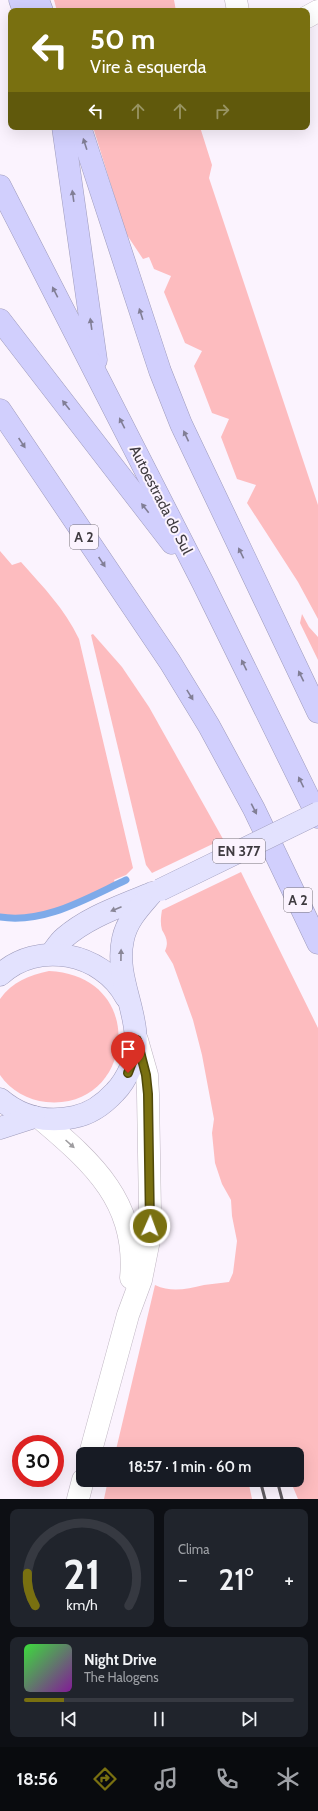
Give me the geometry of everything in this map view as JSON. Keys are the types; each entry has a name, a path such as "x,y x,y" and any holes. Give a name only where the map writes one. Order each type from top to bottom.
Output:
{"highway":[{"path":"63,130 99,377"},
{"path":"81,130 160,371 181,424 232,535 318,712"},
{"name":"Autoestrada do Sul","path":"0,186 203,583 318,817"},
{"path":"0,320 203,583"},
{"name":"A 2","path":"0,410 170,662 209,726 254,809 318,942"}],"main road":[{"name":"EN 377","path":"156,892 318,813"},
{"path":"51,954 63,938 78,927 95,917 156,892"},
{"path":"0,1099 19,1112 37,1118 58,1119 75,1117 92,1110 106,1101 119,1088 128,1073 134,1057 137,1040 136,1023 121,966 123,938 132,917 156,892"},
{"path":"0,975 18,963 34,957 51,954 68,956 84,960 99,968 112,978 123,992 131,1007"},
{"path":"0,1128 37,1118"}],"street":[{"path":"92,1447 128,1315 145,1264 149,1240 150,1212 147,1082 137,1040"},
{"path":"37,1118 90,1163 110,1188 123,1213 132,1247 128,1315"},
{"path":"78,1499 81,1487"}],"shaded area":[{"path":"54,0 174,0 175,8 56,8"},
{"path":"94,130 201,130 212,165 209,178 318,505 318,619 298,582 247,503 256,485 237,479 221,437 229,419 212,413 194,366 202,351 185,343 164,292 171,276 154,269 149,257 143,259 127,235"},
{"path":"0,551 12,565 21,562 60,608 79,639 133,868 126,875 114,880 115,883 73,902 45,912 15,916 0,915"},
{"path":"302,614 309,627 318,637 318,660 300,623"},
{"path":"93,634 122,667 149,707 223,839 152,873 146,865 91,635"},
{"path":"241,872 318,1028 318,1499 298,1499 293,1487 304,1487 304,1447 117,1447 155,1285 173,1290 229,1282 233,1273 237,1241 232,1216 231,1200 222,1184 215,1163 212,1133 214,1119 202,1055 193,1020 173,964 165,951 167,942 161,925 162,910"},
{"path":"49,971 81,978 104,995 116,1017 118,1042 112,1066 98,1086 76,1099 46,1102 20,1094 9,1086 0,1075 0,999 10,988 22,980"},
{"path":"107,1487 249,1487 252,1499 104,1499"}],"waterway":[{"path":"0,917 33,917 49,913 65,908 126,880"}],"railway":[{"path":"262,1487 265,1499"},
{"path":"279,1487 282,1499"}],"route":[{"path":"128,1073 134,1057 137,1040 146,1075 148,1094 150,1226"}]}
